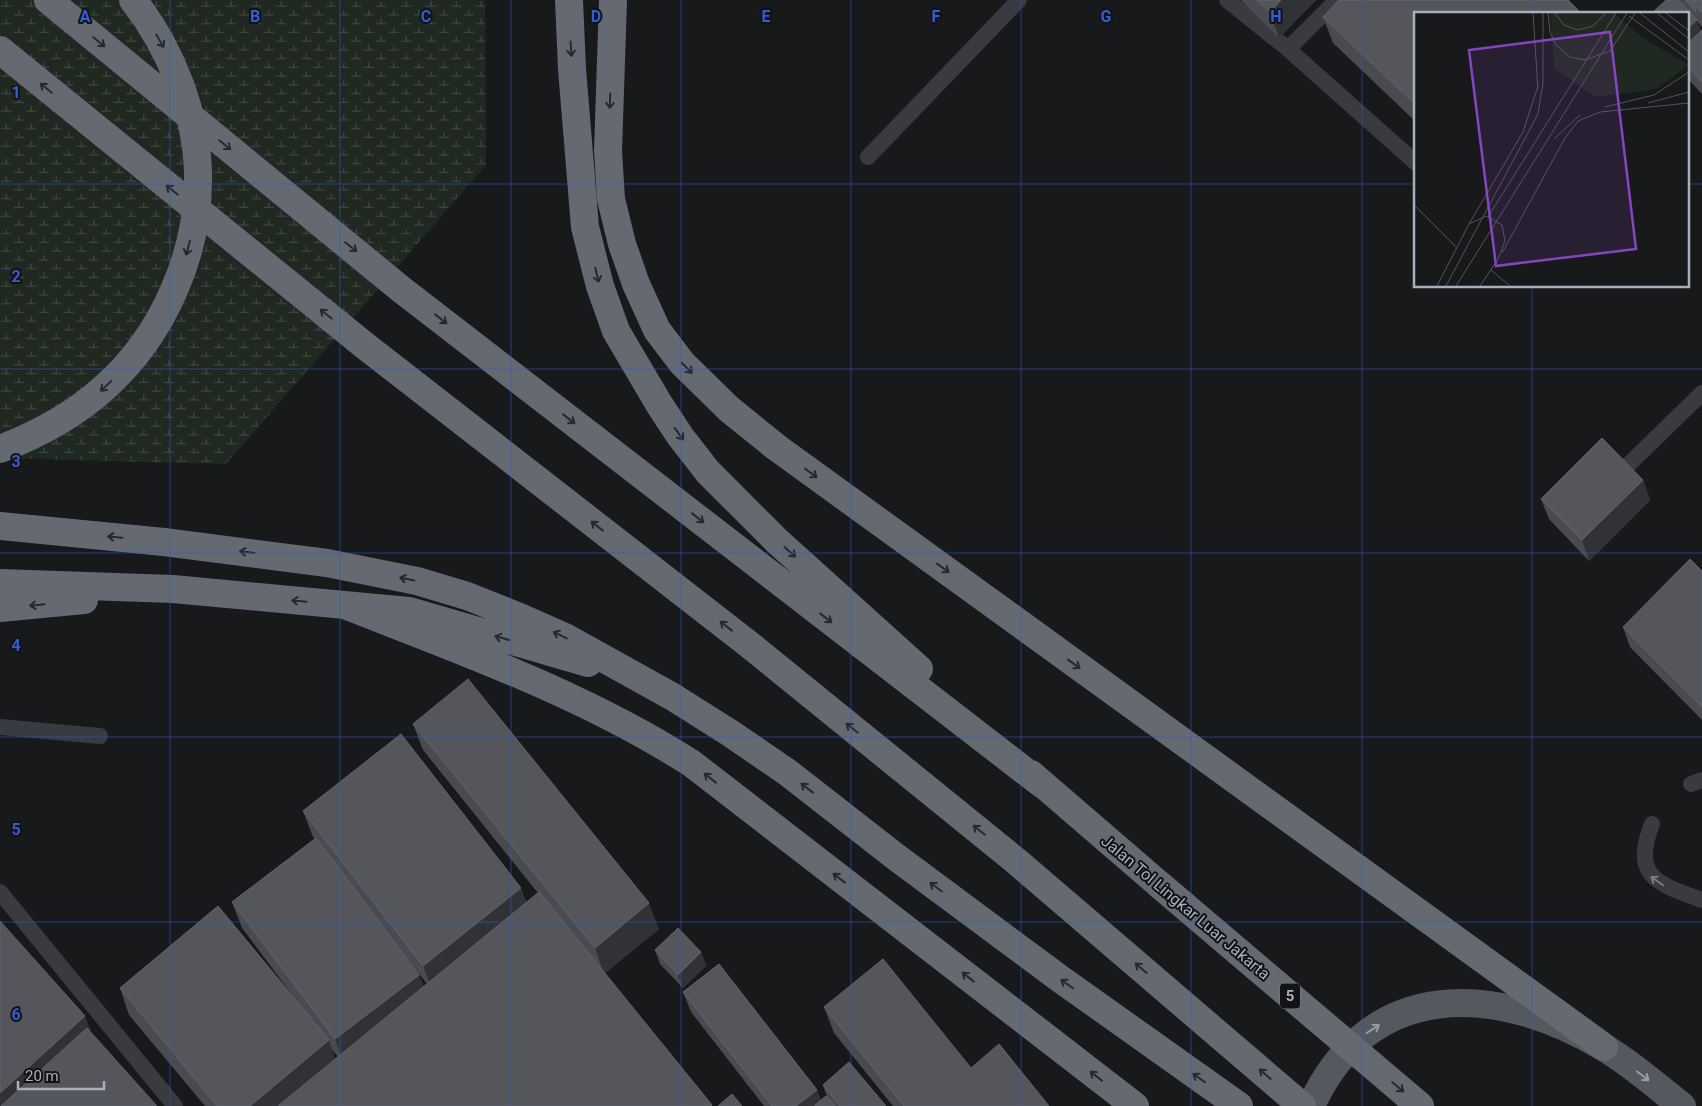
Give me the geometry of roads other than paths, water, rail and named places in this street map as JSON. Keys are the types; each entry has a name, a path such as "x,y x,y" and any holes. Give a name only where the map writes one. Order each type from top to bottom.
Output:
{"highway":[{"path":"48,0 402,290 1043,785"},
{"path":"0,449 26,440 51,426 88,402 105,388 152,333 164,311 183,265 194,222 198,171 187,105 165,49 146,17 133,0"},
{"path":"569,0 572,68 585,227 600,286 616,331 659,404 680,436 708,472 777,541 941,689 1043,785"},
{"path":"585,227 598,0"},
{"path":"613,0 608,151 611,199 622,244 636,284 657,330 682,363 729,409 776,447 1604,1047"},
{"path":"0,50 364,345 751,646 1016,861 1302,1106"},
{"path":"0,526 164,542 327,562 417,581 467,596 565,637 673,697 730,732 787,772 896,857 1059,978 1239,1106"},
{"path":"0,583 173,590 409,611 633,676"},
{"path":"0,608 173,590"},
{"path":"347,606 546,686 653,739 691,763 1135,1106"},
{"name":"Jalan Tol Lingkar Luar Jakarta","path":"1043,785 1420,1106"}],"main road":[{"path":"1311,1106 1319,1087 1331,1068 1364,1034 1385,1021 1444,1003 1476,1003 1515,1009 1539,1016 1604,1047 1682,1106"}],"lane":[{"path":"868,158 1019,0"},
{"path":"1227,0 1288,49 1414,161"},
{"path":"1288,49 1337,0"},
{"path":"1624,469 1702,393"},
{"path":"0,727 100,736"},
{"path":"1652,824 1644,850 1644,859 1650,876 1666,887 1702,900"},
{"path":"0,892 174,1106"}]}
